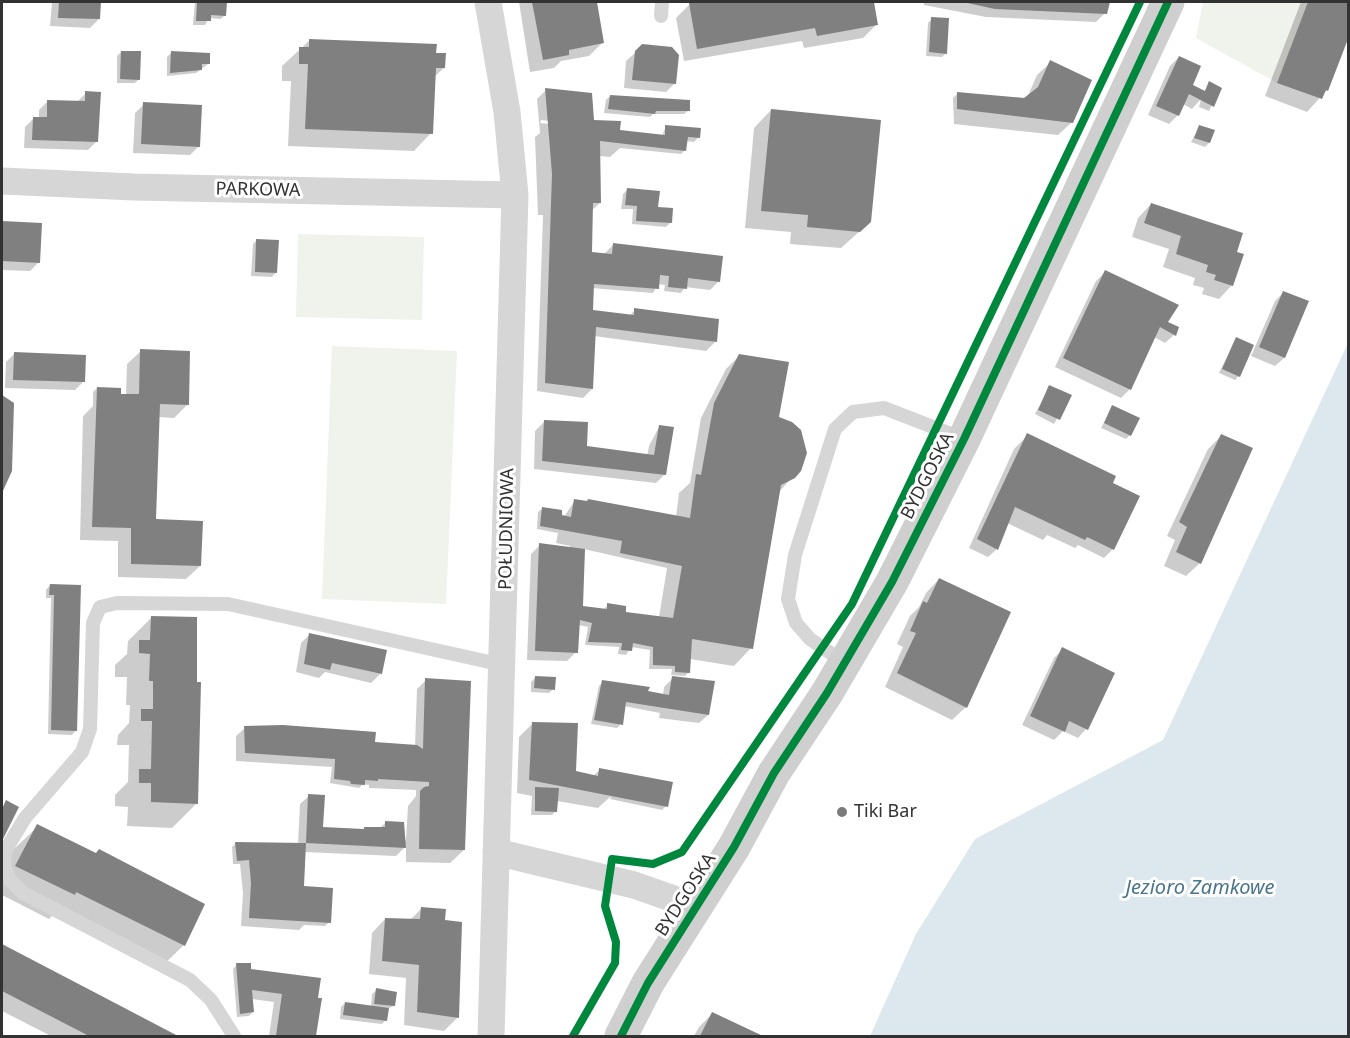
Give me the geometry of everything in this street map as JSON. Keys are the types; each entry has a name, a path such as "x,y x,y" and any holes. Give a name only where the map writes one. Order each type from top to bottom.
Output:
{"street":[{"name":"POŁUDNIOWA","path":"488,2 507,112 515,195 491,1036"},
{"name":"BYDGOSKA","path":"597,1036 630,972 683,906 774,773 845,663 892,582 964,439 1168,2"},
{"name":"PARKOWA","path":"2,181 134,187 515,195"},
{"path":"496,852 634,885 683,906"},
{"name":"BYDGOSKA","path":"621,1036 683,906"}],"lane":[{"path":"661,16 662,2"},
{"path":"845,663 810,639 796,623 788,599 795,555 835,429 853,412 884,408 964,439"},
{"path":"234,1036 212,1000 190,980 22,893 10,880 4,866 5,851 25,818 64,776 85,745 90,729 93,623 100,607 117,603 228,604 503,665"}],"shaded area":[{"path":"1203,2 1309,2 1277,83 1196,38"},
{"path":"298,234 424,237 422,320 296,317"},
{"path":"332,346 457,351 446,604 322,599"}],"water":[{"name":"Jezioro Zamkowe","path":"1348,343 1348,1036 870,1036 916,934 975,839 1163,740"}],"building":[{"path":"59,2 101,2 100,19 58,18"},
{"path":"197,2 227,2 226,16 211,15 211,21 196,21"},
{"path":"532,2 597,2 604,43 569,50 569,55 543,60"},
{"path":"874,2 878,25 817,36 815,28 697,49 689,3"},
{"path":"963,2 1110,2 1107,14 995,9"},
{"path":"1308,2 1348,2 1348,39 1328,91 1326,90 1322,99 1277,83"},
{"path":"931,17 949,18 947,54 929,52"},
{"path":"309,39 437,44 436,53 446,53 445,68 436,68 433,134 305,129 308,64 299,64 299,47 309,47"},
{"path":"642,44 672,47 679,55 676,84 632,80 635,51"},
{"path":"121,51 141,51 140,80 120,79"},
{"path":"171,51 210,53 210,64 202,64 202,70 170,73"},
{"path":"1179,56 1201,66 1193,85 1205,91 1209,81 1222,88 1214,107 1189,94 1179,116 1156,106"},
{"path":"1050,60 1092,80 1073,123 957,109 957,92 1024,98 1038,87"},
{"path":"545,88 592,93 594,120 621,121 620,130 665,135 665,125 701,128 700,138 688,137 686,151 600,141 601,203 593,203 592,252 612,254 613,243 723,256 720,282 688,278 687,289 668,287 669,276 660,275 659,289 594,284 593,310 634,315 634,308 719,319 717,342 596,327 593,389 545,383 552,174"},
{"path":"85,91 101,92 98,142 32,140 33,117 47,117 47,100 85,101"},
{"path":"610,95 690,100 690,111 656,111 655,114 608,109"},
{"path":"143,102 202,105 200,147 141,144"},
{"path":"771,109 881,120 871,222 860,232 807,227 808,215 761,211"},
{"path":"1199,125 1215,130 1210,143 1194,138"},
{"path":"627,188 660,191 658,207 673,208 672,223 636,221 637,206 625,205"},
{"path":"1151,203 1243,233 1237,252 1244,254 1233,286 1214,280 1216,275 1206,272 1208,265 1176,254 1181,236 1144,223"},
{"path":"2,221 42,223 40,263 2,261"},
{"path":"256,239 279,240 277,273 255,272"},
{"path":"1105,270 1179,305 1168,322 1179,327 1176,336 1160,327 1131,390 1063,358"},
{"path":"1283,291 1309,301 1285,358 1259,347"},
{"path":"1236,337 1254,345 1240,377 1222,369"},
{"path":"140,349 190,351 189,405 160,404 156,519 203,521 201,566 131,564 131,528 92,527 97,387 121,388 121,394 139,394"},
{"path":"14,352 86,355 85,382 13,380"},
{"path":"739,354 789,362 779,417 792,422 801,430 807,453 801,471 795,478 781,485 753,649 692,639 690,673 675,672 675,666 653,665 653,647 633,643 632,651 621,650 622,643 588,642 592,623 580,620 578,653 535,651 539,543 585,549 583,606 607,609 607,603 626,606 626,612 673,618 682,566 620,553 622,541 540,526 542,507 562,510 562,515 571,517 574,499 587,501 588,499 690,518 696,474 701,475 714,403"},
{"path":"1049,385 1072,395 1060,420 1038,410"},
{"path":"2,395 14,403 12,471 2,493"},
{"path":"1112,405 1140,418 1131,436 1104,423"},
{"path":"544,420 588,422 587,446 654,455 659,425 674,427 666,475 542,461"},
{"path":"1027,433 1116,476 1113,483 1140,496 1114,550 1087,537 1085,540 1015,507 998,550 977,539"},
{"path":"1221,434 1253,448 1201,564 1176,552 1187,527 1179,522"},
{"path":"939,578 1011,612 967,708 897,673 916,633 910,631 923,601 927,603"},
{"path":"50,584 81,585 77,731 51,730 54,595 49,595"},
{"path":"151,616 197,617 197,682 201,682 198,804 151,802 151,783 139,783 139,769 151,769 152,721 141,721 141,709 153,709 153,681 149,681 150,654 139,653 139,640 150,640"},
{"path":"309,633 387,650 382,674 332,663 330,670 304,664"},
{"path":"1062,647 1115,673 1088,730 1069,721 1065,732 1030,716"},
{"path":"535,676 556,677 555,690 534,688"},
{"path":"672,676 715,681 709,715 626,702 623,725 594,720 602,680 650,687 648,691 669,695"},
{"path":"425,678 471,681 465,850 419,849 420,791 429,786 429,782 378,779 378,781 365,780 365,785 351,784 350,781 334,779 335,759 245,753 244,726 283,725 376,732 375,742 417,745 423,749"},
{"path":"532,722 578,723 576,771 598,776 599,768 673,782 668,807 529,780"},
{"path":"535,787 559,788 557,812 535,811"},
{"path":"308,794 325,795 323,827 364,829 364,827 385,827 385,821 404,822 406,848 306,843"},
{"path":"6,800 19,807 2,841 2,809"},
{"path":"37,824 96,853 99,849 205,904 185,946 76,892 75,895 15,866"},
{"path":"235,842 306,843 304,886 333,888 331,923 249,918 251,883 249,860 237,861"},
{"path":"421,907 446,909 445,920 462,922 459,1018 417,1012 419,965 382,961 385,918 420,919"},
{"path":"2,944 178,1036 89,1036 2,991"},
{"path":"236,963 251,963 251,969 321,978 318,998 322,998 316,1036 276,1036 282,994 252,990 254,1012 240,1014"},
{"path":"376,988 397,992 395,1006 374,1004"},
{"path":"345,1002 389,1008 387,1021 343,1015"},
{"path":"712,1012 763,1036 700,1036"}],"cycle path":[{"path":"573,1036 615,963 616,942 605,906 612,859 653,864 682,852 852,604 1140,2"},
{"path":"621,1036 648,983 734,847 774,773 827,693 892,582 964,439 1168,2"}],"place":[{"name":"Tiki Bar","path":"842,812"}]}
